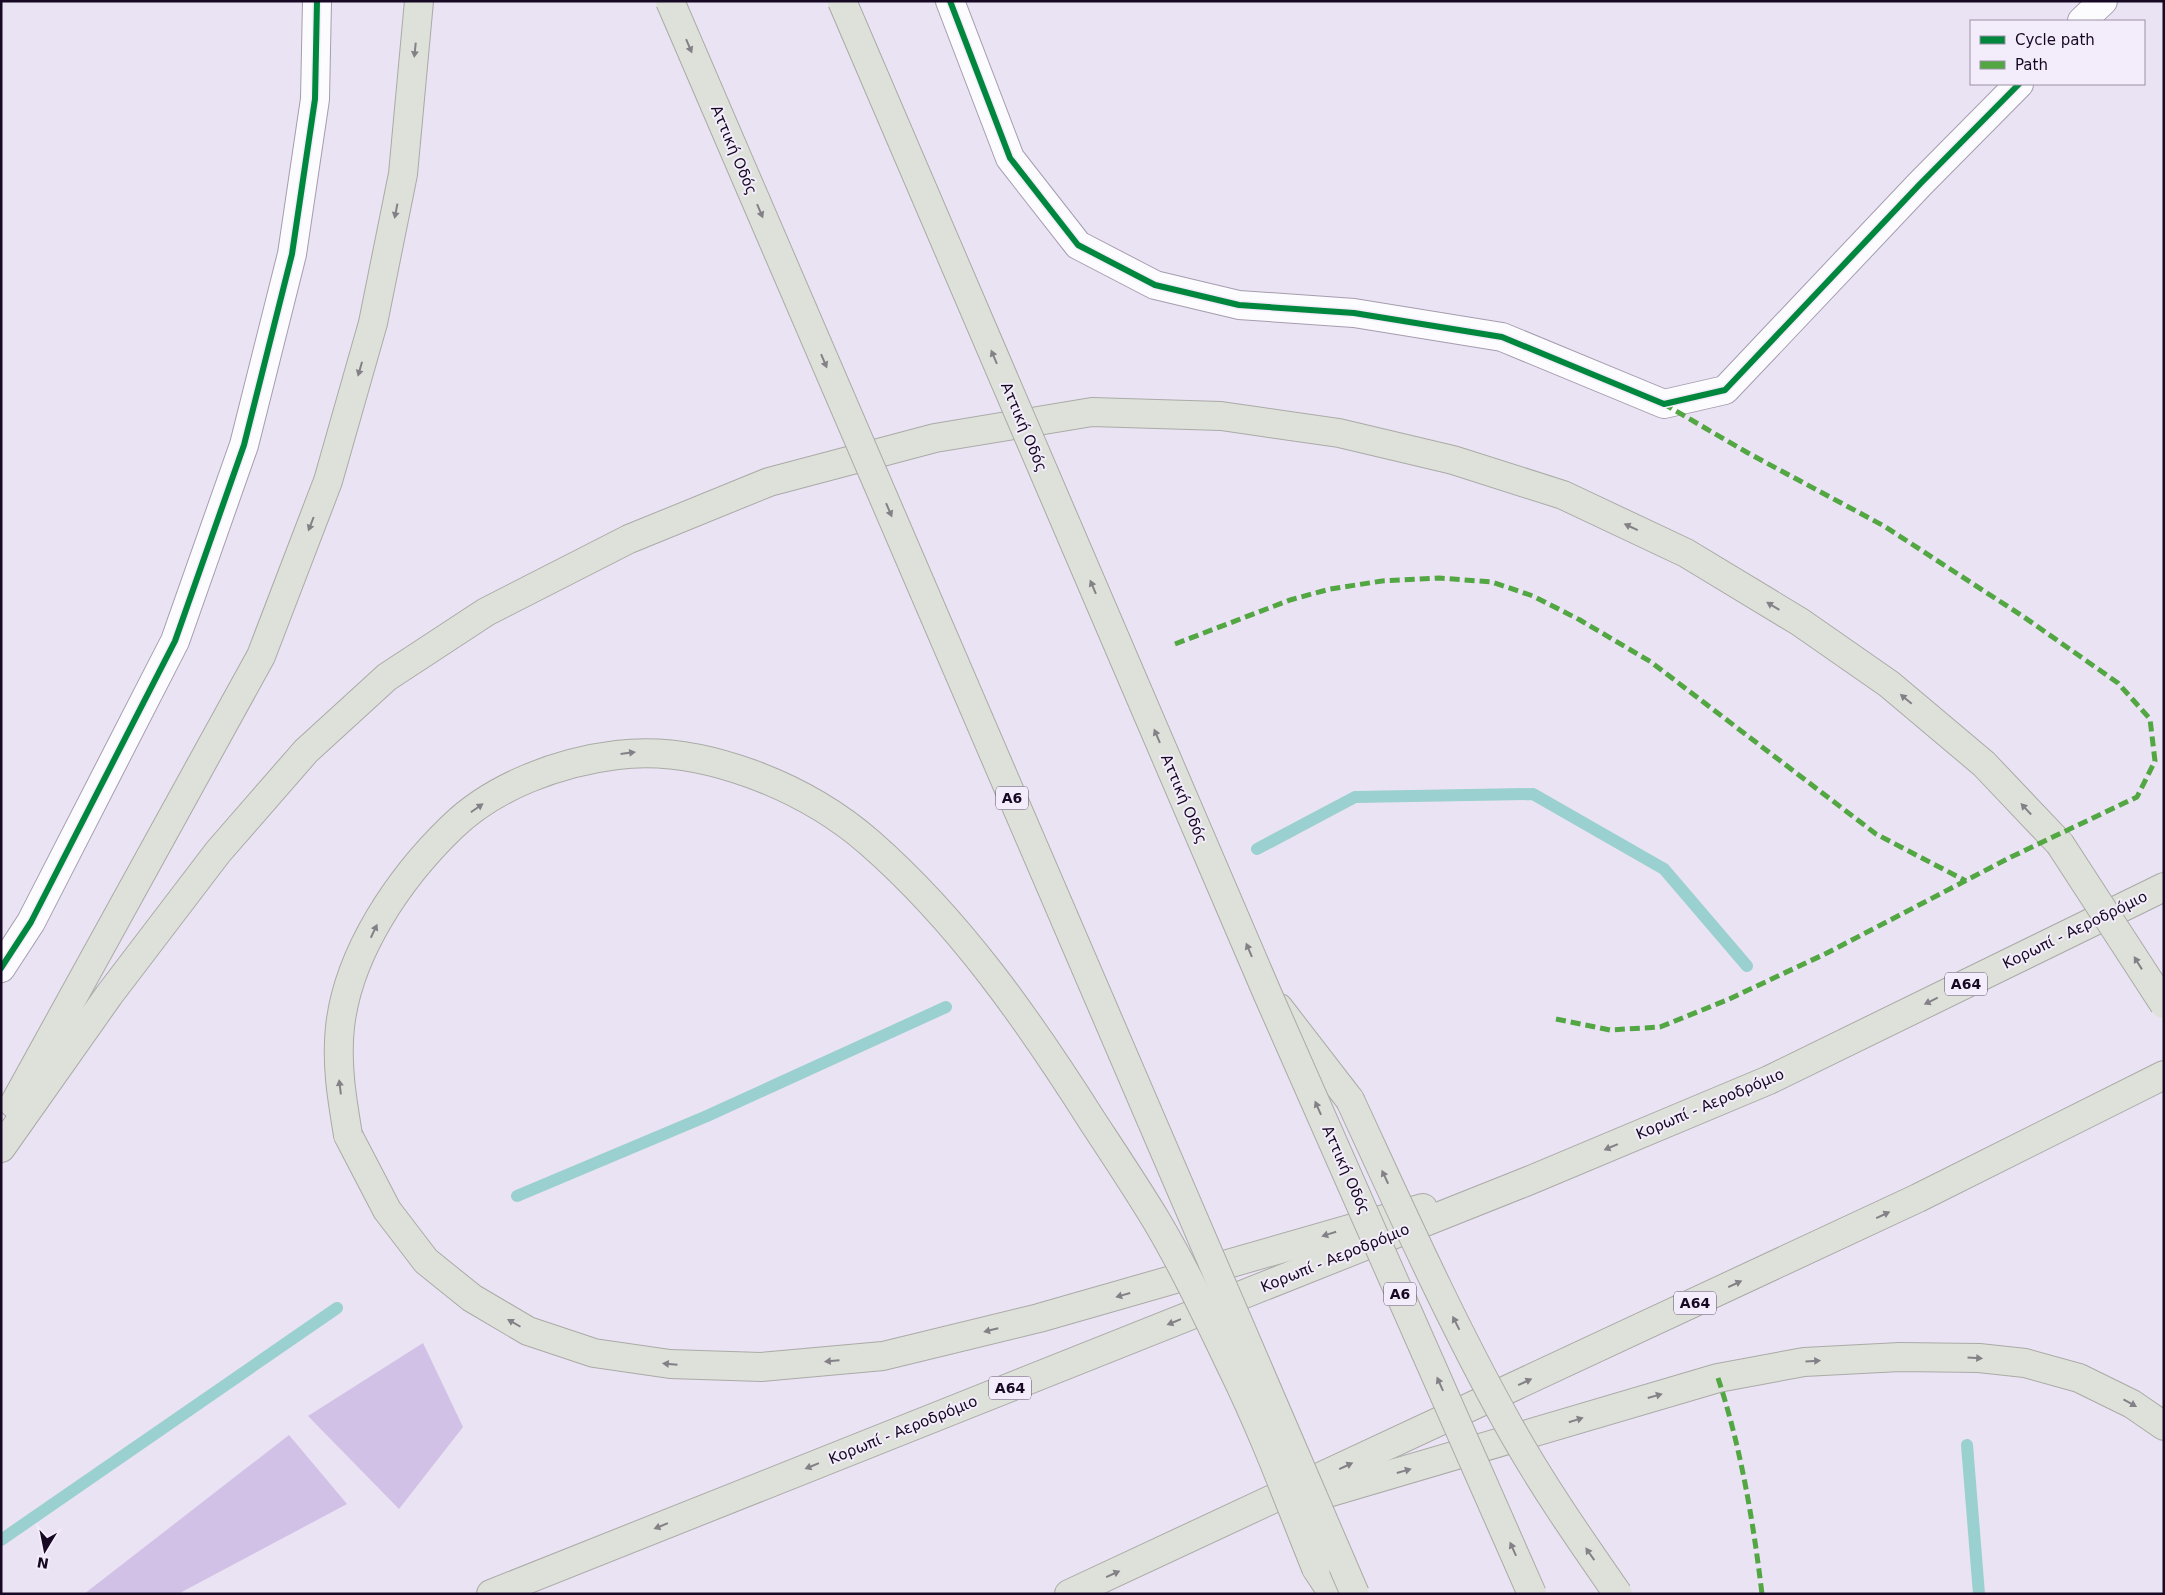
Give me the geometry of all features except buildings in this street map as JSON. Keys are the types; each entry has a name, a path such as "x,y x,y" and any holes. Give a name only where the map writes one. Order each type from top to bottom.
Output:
{"highway":[{"path":"1,1126 261,656 328,481 373,323 403,174 419,1"},
{"name":"Αττική Οδός","path":"670,1 1355,1594"},
{"name":"Αττική Οδός","path":"842,1 1268,995 1532,1594"},
{"path":"1,1148 109,994 218,852 306,751 388,677 486,612 629,539 770,482 935,438 1092,412 1221,416 1339,433 1453,460 1563,495 1686,553 1808,628 1889,684 1984,764 2060,844 2164,1004"},
{"path":"1333,1594 1316,1568 1234,1371 1157,1222 1064,1076 993,975 918,889 868,841 828,812 781,787 739,770 692,757 642,751 600,757 540,775 494,796 458,821 403,880 381,914 353,975 340,1026 339,1083 348,1135 387,1210 426,1262 472,1298 528,1330 594,1352 670,1364 761,1367 883,1356 1038,1318 1251,1258 1384,1217 1528,1181"},
{"name":"Κορωπί - Αεροδρόμιο","path":"491,1594 1528,1181 1769,1080 2164,887"},
{"path":"1268,995 1350,1100 1414,1240 1507,1422 1565,1518 1618,1594"},
{"name":"Α64","path":"1069,1594 1918,1198 2164,1075"},
{"path":"1222,1524 1718,1378 1804,1362 1900,1357 1979,1358 2025,1363 2079,1378 2132,1404 2164,1426"}],"street":[{"path":"1,968 31,922 175,641 244,445 292,254 315,99 317,1"},
{"path":"950,1 1010,158 1078,245 1155,285 1239,305 1354,313 1502,337 1664,404 1725,390 1920,184 2019,85"},
{"path":"2083,20 2103,1"}],"shaded area":[{"path":"423,1343 463,1427 399,1509 308,1416"},
{"path":"289,1435 347,1504 178,1594 84,1594"}],"waterway":[{"path":"1257,849 1355,797 1533,794 1664,869 1747,966"},
{"path":"517,1196 707,1116 946,1007"},
{"path":"1,1540 337,1308"},
{"path":"1967,1445 1979,1594"}],"marked path":[{"path":"1556,1019 1610,1030 1660,1027 1727,1000 1827,953 2011,857 2137,797 2155,761 2150,719 2118,683 2024,617 1884,526 1748,453 1664,404"},
{"path":"1175,644 1290,600 1330,589 1382,581 1439,578 1492,582 1533,596 1580,620 1651,662 1876,834 1966,881"},
{"path":"1718,1378 1740,1458 1755,1539 1762,1594"}],"cycle path":[{"path":"1,968 31,922 175,641 244,445 292,254 315,99 317,1"},
{"path":"950,1 1010,158 1078,245 1155,285 1239,305 1354,313 1502,337 1664,404 1725,390 1920,184 2018,85"}]}
